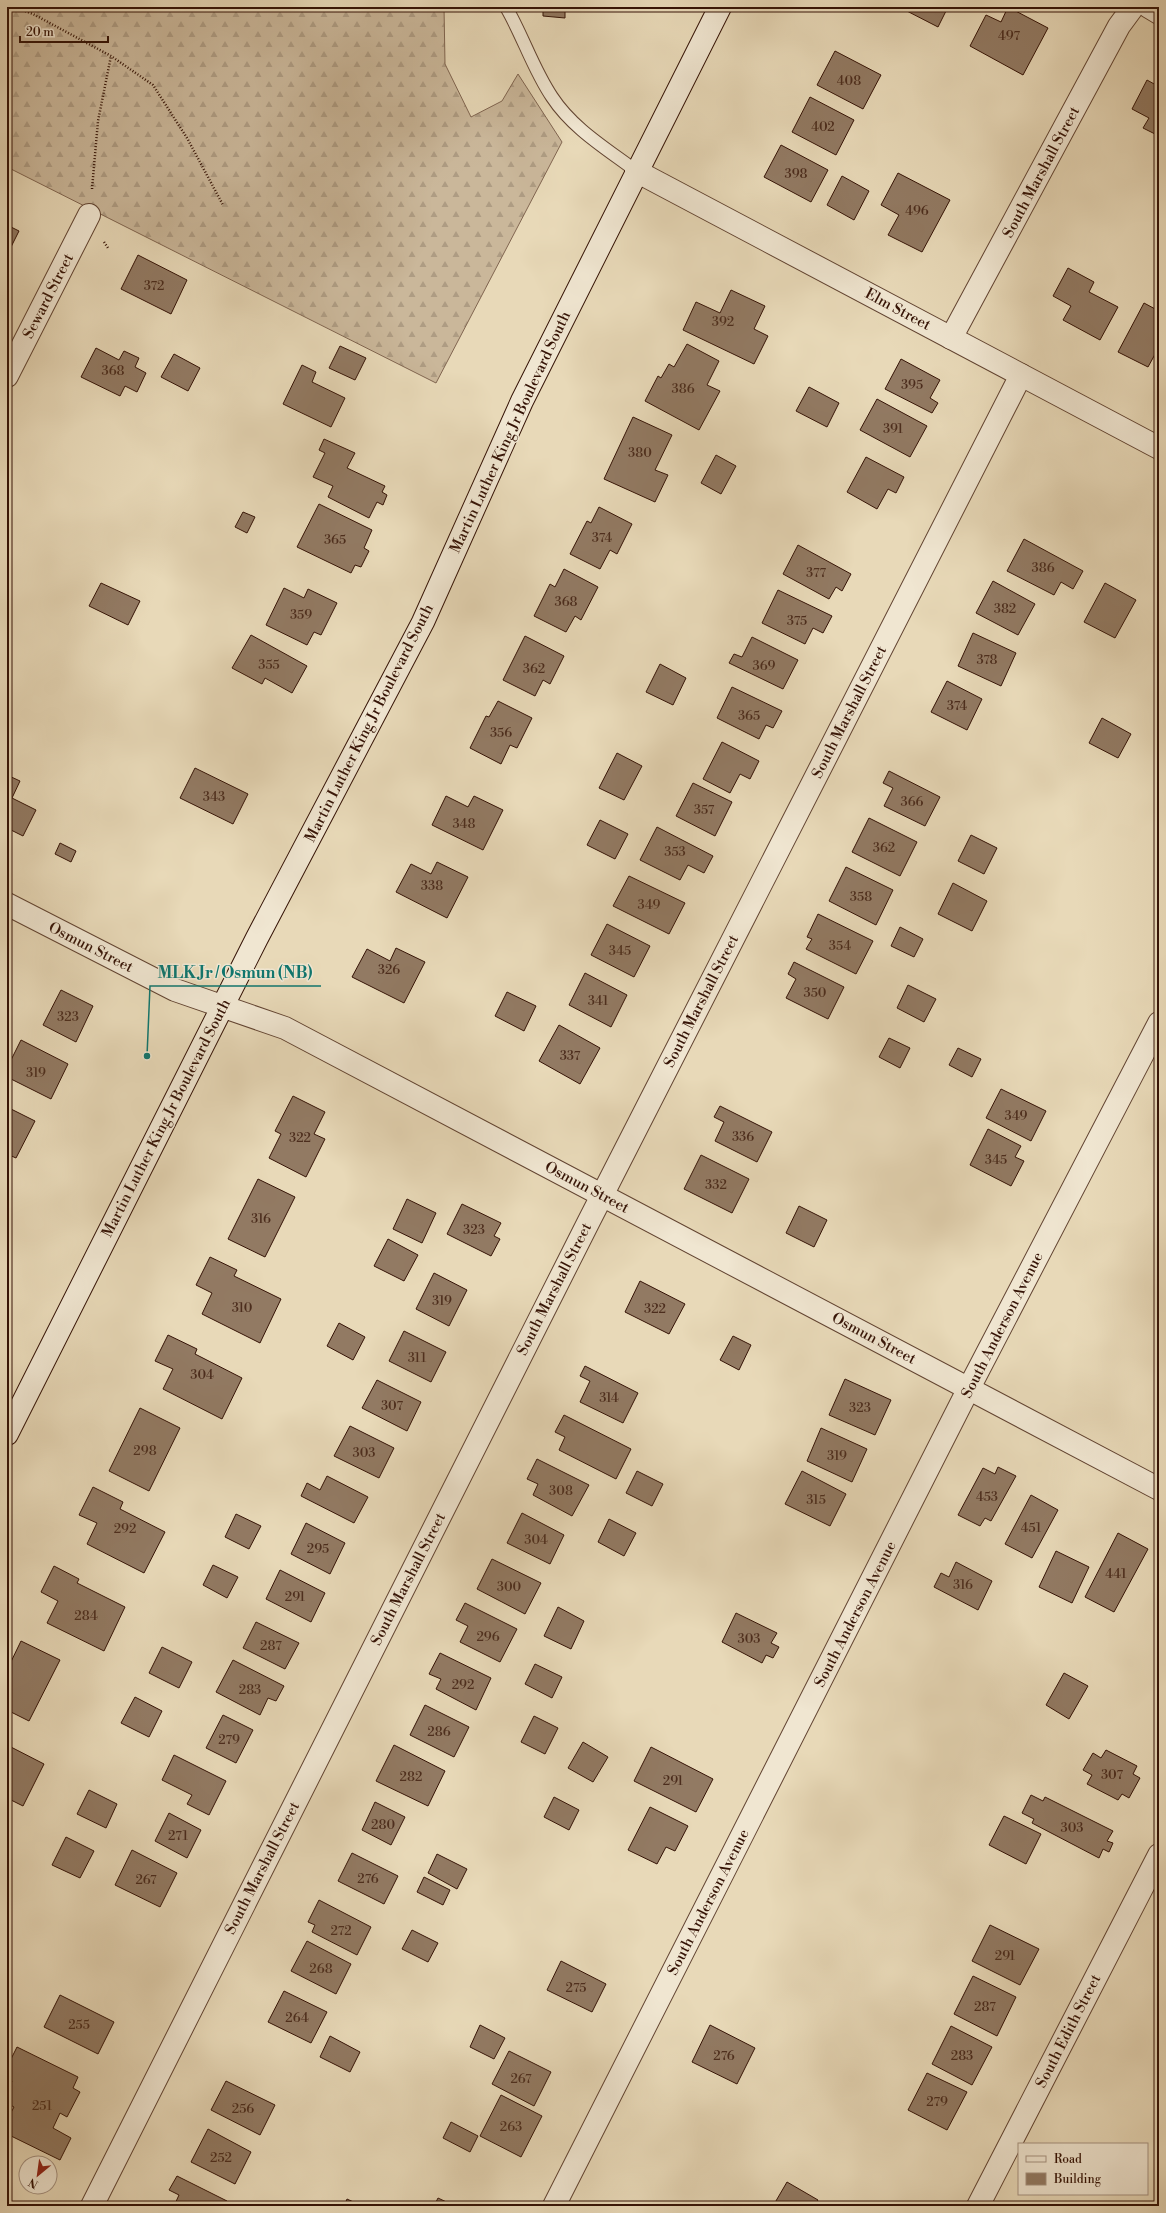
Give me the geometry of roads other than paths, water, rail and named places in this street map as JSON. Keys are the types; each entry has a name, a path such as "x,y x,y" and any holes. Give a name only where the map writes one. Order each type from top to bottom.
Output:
{"street":[{"name":"Martin Luther King Jr Boulevard South","path":"7,1434 223,1006 423,622 522,401 636,171 720,7"},
{"name":"South Marshall Street","path":"951,338 1116,33 1133,7"},
{"path":"1149,7 1159,13"},
{"name":"Elm Street","path":"636,171 1159,448"},
{"name":"Seward Street","path":"7,376 89,215"},
{"name":"South Marshall Street","path":"92,2206 602,1195 1021,375"},
{"name":"Osmun Street","path":"7,904 175,990 285,1028 1159,1489"},
{"name":"South Anderson Avenue","path":"554,2206 969,1388 1159,1023"},
{"name":"South Edith Street","path":"978,2206 1159,1855"}],"lane":[{"path":"506,7 544,84 560,109 577,126 636,171"}],"place":[{"name":"MLK Jr / Osmun (NB)","path":"147,1056"}]}
